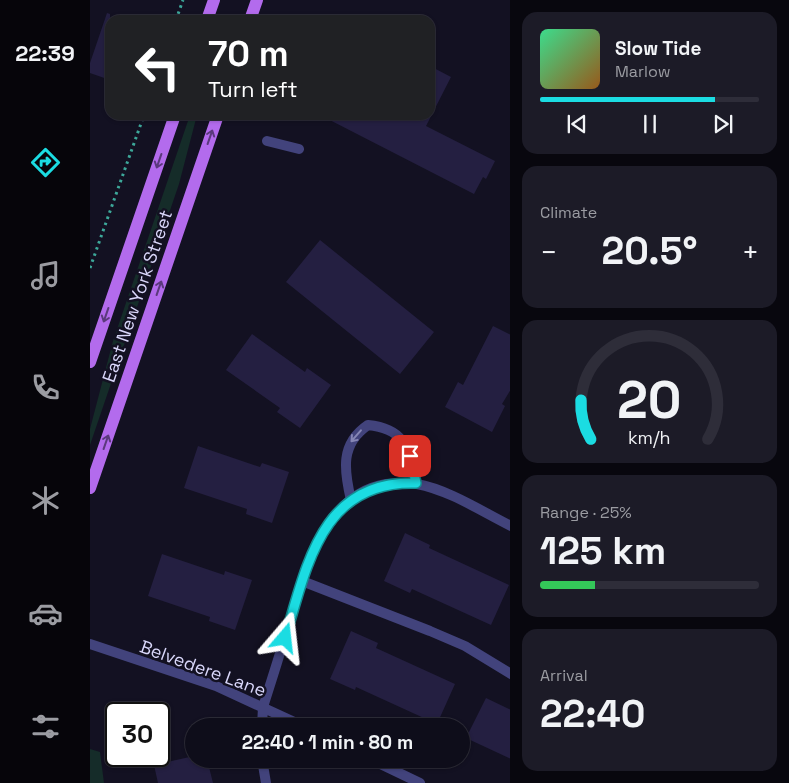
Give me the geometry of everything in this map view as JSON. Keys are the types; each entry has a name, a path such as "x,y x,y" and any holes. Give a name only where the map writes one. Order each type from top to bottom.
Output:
{"main road":[{"path":"209,15 214,0"},
{"path":"252,15 257,0"},
{"name":"East New York Street","path":"90,362 173,120"},
{"name":"East New York Street","path":"90,488 216,120"}],"street":[{"path":"267,141 300,149"},
{"path":"350,500 347,482 347,449 353,438 368,425 385,427 398,433 410,456 416,483"},
{"path":"262,718 263,707 302,581 329,523 350,500 380,486 397,483 416,483 454,498 510,526"},
{"path":"302,581 465,646 510,674"},
{"name":"Belvedere Lane","path":"90,644 216,686 287,718"},
{"path":"264,768 266,783"},
{"path":"389,768 420,783"}],"path":[{"path":"178,15 183,0"},
{"path":"90,268 142,120"}],"green space":[{"path":"188,120 196,120 179,184 90,445 90,429 113,341"},
{"path":"90,749 100,752 104,783 90,783"}],"building":[{"path":"105,19 105,78 90,73 90,63"},
{"path":"435,69 451,77 435,108"},
{"path":"330,120 429,120 426,126 495,161 486,179 483,177 474,194"},
{"path":"320,240 434,332 400,374 286,282"},
{"path":"493,326 510,334 510,391 502,404 505,406 492,432 445,407 458,382 463,385"},
{"path":"252,334 305,372 307,368 331,385 300,428 277,412 280,408 226,370"},
{"path":"198,446 260,467 262,463 289,472 272,523 246,514 247,509 184,488"},
{"path":"405,533 430,545 429,548 509,585 491,625 412,589 410,593 384,581"},
{"path":"162,554 224,575 225,571 252,580 235,630 209,621 210,617 148,596"},
{"path":"351,631 378,643 376,648 455,684 440,718 424,718 356,687 355,690 330,679"},
{"path":"486,698 510,710 510,759 470,740 470,730"},
{"path":"185,758 185,768 209,768 213,783 158,783 154,767 170,767 170,761"}],"route":[{"path":"285,638 302,581 319,540 329,523 350,500 366,491 397,483 416,483 410,456"}]}
